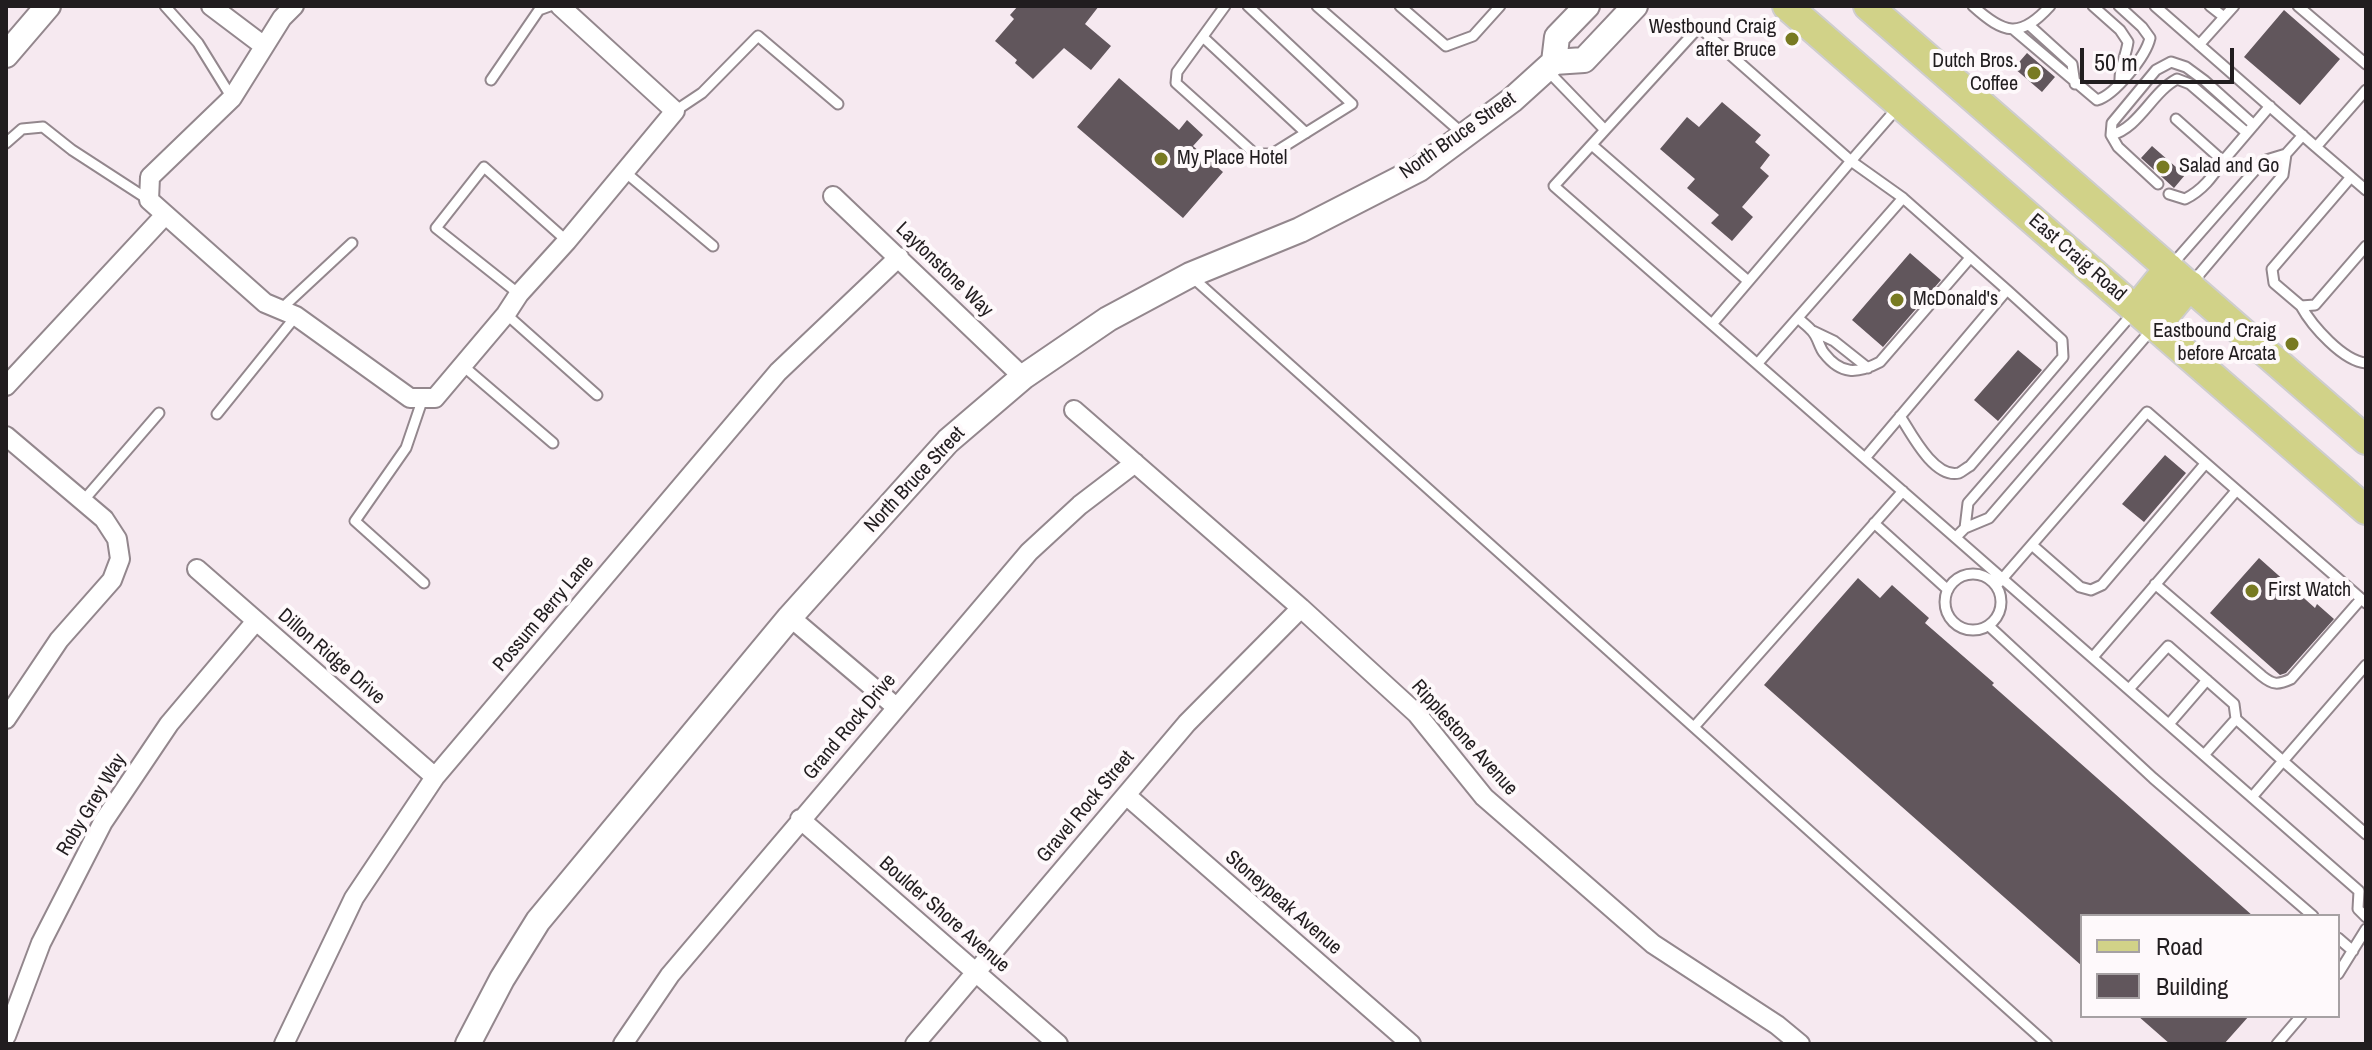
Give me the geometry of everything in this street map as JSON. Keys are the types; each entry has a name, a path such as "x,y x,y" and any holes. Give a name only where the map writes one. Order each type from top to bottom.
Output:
{"main road":[{"name":"East Craig Road","path":"1787,6 2366,510"},
{"path":"1879,9 2366,440"},
{"path":"2146,317 2180,277"}],"street":[{"path":"6,55 48,6"},
{"path":"211,6 264,46"},
{"path":"282,10 232,98 150,177 149,200 265,303 288,313 410,398 435,398 675,111 560,6"},
{"name":"North Bruce Street","path":"468,1044 502,979 538,921 790,617 948,441 1023,377 1108,319 1190,275 1300,230 1419,169 1512,100 1550,65 1557,37 1587,6"},
{"name":"North Bruce Street","path":"1550,65 1584,60 1635,6"},
{"name":"Laytonstone Way","path":"833,196 1023,377"},
{"path":"6,386 165,215"},
{"name":"Possum Berry Lane","path":"284,1044 354,898 435,777 778,372 899,257"},
{"name":"Ripplestone Avenue","path":"1074,410 1417,714 1484,797 1604,902 1653,944 1777,1025 1800,1044"},
{"path":"6,436 104,519 117,539 120,559 112,580 59,640 6,719"},
{"name":"Grand Rock Drive","path":"623,1044 670,975 1029,552 1080,505 1135,463"},
{"name":"Dillon Ridge Drive","path":"197,569 435,777"},
{"name":"Gravel Rock Street","path":"915,1044 1187,723 1301,608"},
{"path":"790,617 896,707"},
{"name":"Roby Grey Way","path":"6,1036 41,943 103,822 169,724 256,621"},
{"name":"Stoneypeak Avenue","path":"1126,795 1411,1044"},
{"name":"Boulder Shore Avenue","path":"800,819 1058,1044"}],"lane":[{"path":"165,6 198,43 232,98"},
{"path":"491,80 539,10 550,6"},
{"path":"1225,6 1177,72 1176,83 1255,154 1272,154 1352,104 1248,6"},
{"path":"1317,6 1464,135"},
{"path":"1400,6 1446,46 1473,36 1500,6"},
{"path":"1973,6 1993,24 2013,29 2021,29 2037,21 2050,6"},
{"path":"2093,6 2120,30 2128,42 2119,67 2120,82"},
{"path":"2013,29 2097,100 2107,97 2120,82 2147,50 2150,38 2119,6"},
{"path":"2155,6 2366,190"},
{"path":"2210,6 2224,17"},
{"path":"2199,45 2234,6"},
{"path":"2298,6 2366,64"},
{"path":"2029,25 2072,64 2075,84"},
{"path":"1900,416 1926,457 1943,471 1958,473 1970,466 2063,357 2062,340 1903,198 1851,161 1699,27 1554,186 1956,537 1999,582 2093,657 2359,891 2358,909 2366,917"},
{"path":"675,111 702,93 758,36 838,104"},
{"path":"1204,38 1306,133"},
{"path":"2158,184 2118,147 2111,135 2112,123 2156,70 2171,62 2186,67 2205,81 2250,129"},
{"path":"1550,65 1605,130"},
{"path":"2111,135 2126,129 2165,85 2177,79 2190,84 2250,129"},
{"path":"2316,147 2366,90"},
{"path":"1712,324 1901,104"},
{"path":"2169,194 2185,199 2196,193 2270,106"},
{"path":"2176,119 2223,161"},
{"path":"6,143 22,129 43,127 72,150 149,200"},
{"path":"2180,277 2263,161 2286,154 2303,135"},
{"path":"1592,145 1748,281"},
{"path":"2180,277 2283,175 2286,154"},
{"path":"519,294 436,228 484,167 567,241"},
{"path":"625,172 713,246"},
{"path":"2351,177 2272,269 2274,283 2301,306 2311,324 2357,362 2366,363"},
{"path":"1758,363 1903,198"},
{"path":"217,414 288,313 352,243"},
{"path":"2301,306 2315,305 2366,246"},
{"path":"1813,331 1824,353 1840,368 1856,372 1868,368 1880,362 1970,258"},
{"path":"1190,275 2047,1044"},
{"path":"1865,458 2007,290"},
{"path":"506,314 597,395"},
{"path":"1965,528 1968,503 2146,317"},
{"path":"1956,537 1965,528 1989,518 2146,317"},
{"path":"1798,318 1868,368"},
{"path":"462,365 553,443"},
{"path":"423,398 406,448 355,521 424,583"},
{"path":"1999,582 1974,574 1957,579 1948,590 1944,603 1946,612 1958,626 1976,631 1989,626 1999,615 1999,582 2147,412 2364,601 2291,679 2279,685 2262,676 2155,584"},
{"path":"83,501 159,413"},
{"path":"2032,545 2080,587 2091,590 2102,585 2205,464"},
{"path":"1694,727 1903,491"},
{"path":"2093,657 2236,491"},
{"path":"1874,523 1948,590"},
{"path":"1989,626 2153,778 2311,914"},
{"path":"2129,689 2168,646 2234,704 2236,719 2366,834"},
{"path":"2252,797 2366,665"},
{"path":"2169,724 2207,680"},
{"path":"2204,755 2236,719"},
{"path":"2340,971 2366,929"},
{"path":"2340,940 2353,951"},
{"path":"2277,1044 2299,1018"}],"building":[{"path":"1018,6 1099,6 1085,24 1111,46 1091,70 1064,48 1033,79 995,41 1014,19 1010,15"},
{"path":"2284,10 2340,59 2300,105 2244,57"},
{"name":"Dutch Bros. Coffee","path":"2027,53 2055,77 2042,92 2014,68"},
{"name":"My Place Hotel","path":"1119,78 1179,130 1187,120 1203,135 1193,146 1223,172 1183,218 1077,127"},
{"path":"1722,102 1761,135 1755,142 1770,155 1760,168 1769,176 1742,207 1753,217 1732,241 1711,223 1719,215 1687,188 1695,179 1660,149 1687,117 1699,127"},
{"name":"Salad and Go","path":"2152,146 2185,175 2174,188 2141,158"},
{"name":"McDonald's","path":"1910,253 1941,280 1883,347 1852,320"},
{"path":"2018,350 2042,370 1998,421 1974,400"},
{"path":"2165,455 2186,473 2144,522 2122,504"},
{"path":"2259,558 2315,608 2317,604 2334,619 2286,673 2280,675 2210,613"},
{"path":"1858,578 1880,598 1892,585 1929,618 1925,623 1994,683 1992,685 2251,914 2080,914 2080,964 1764,685"},
{"path":"2140,1018 2247,1018 2224,1044 2170,1044"}],"place":[{"name":"Westbound Craig after Bruce","path":"1792,39"},
{"name":"Dutch Bros. Coffee","path":"2034,73"},
{"name":"My Place Hotel","path":"1161,159"},
{"name":"Salad and Go","path":"2163,167"},
{"name":"McDonald's","path":"1897,300"},
{"name":"Eastbound Craig before Arcata","path":"2292,344"},
{"name":"First Watch","path":"2252,591"}]}
